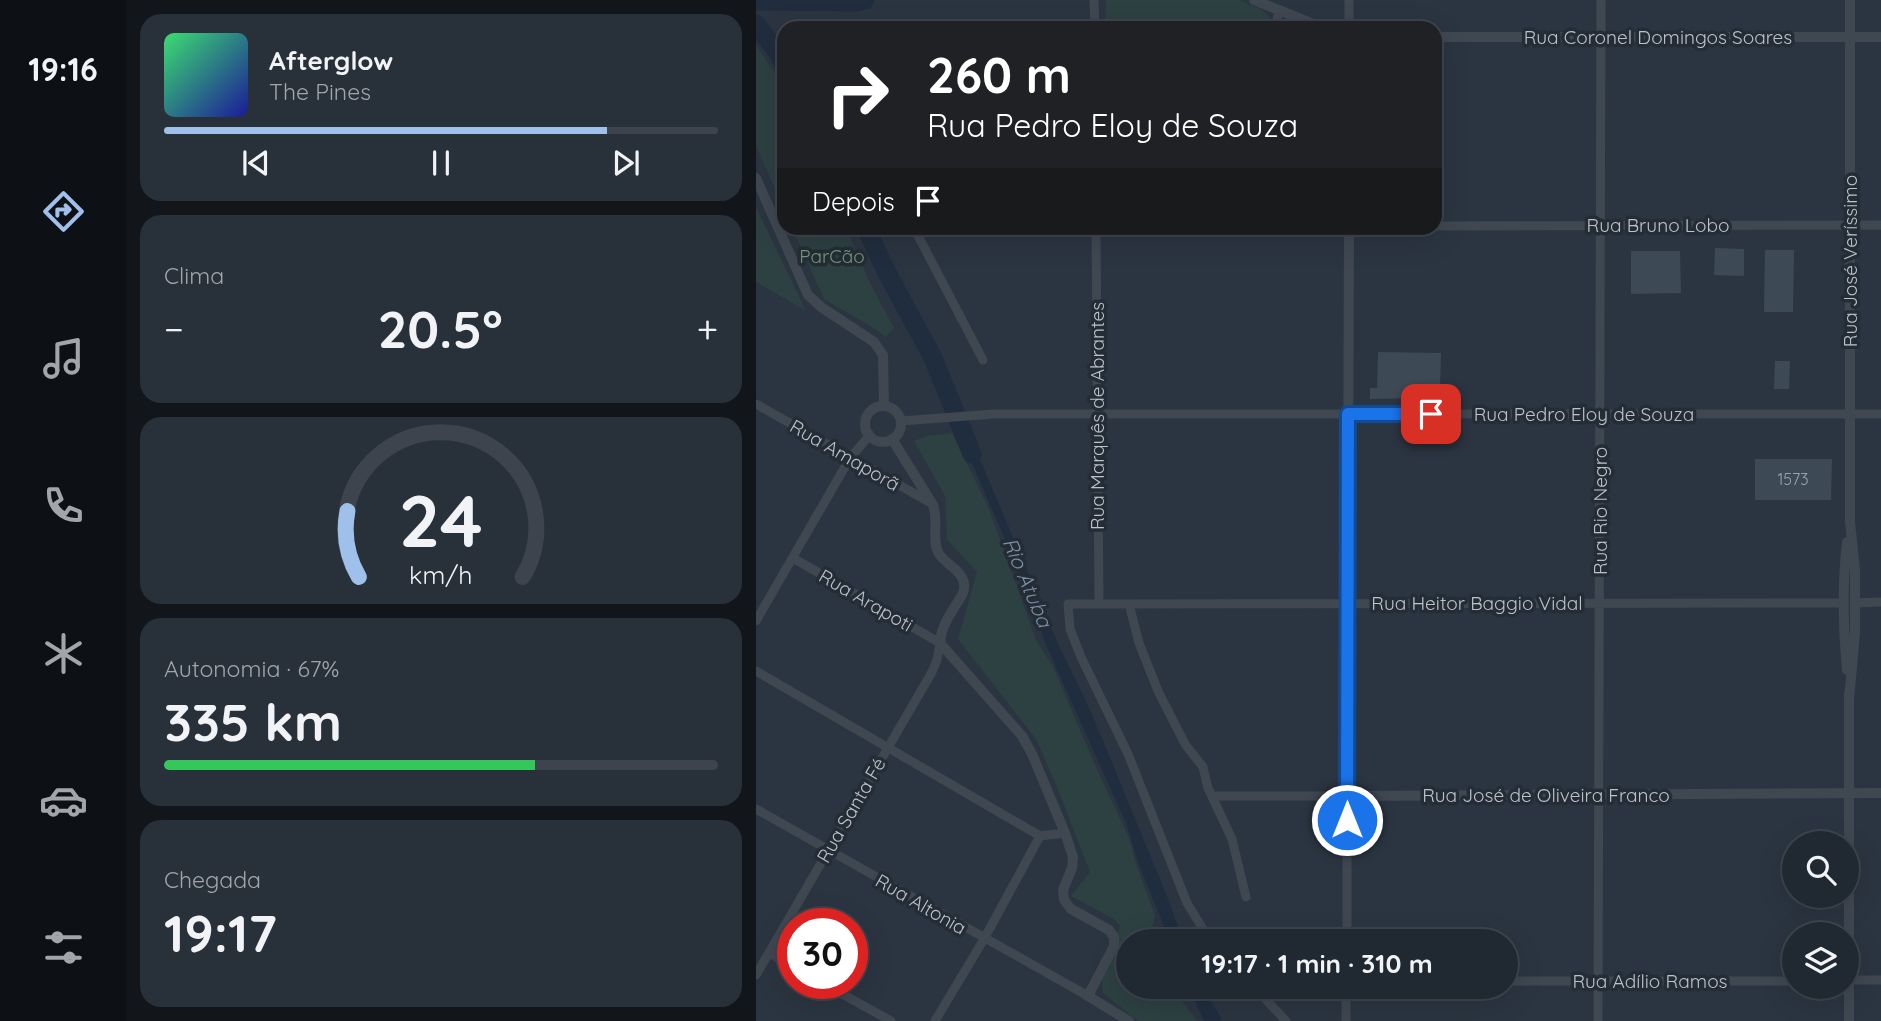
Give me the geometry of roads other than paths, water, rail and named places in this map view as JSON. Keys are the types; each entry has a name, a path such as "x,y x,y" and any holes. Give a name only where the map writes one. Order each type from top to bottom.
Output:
{"street":[{"path":"1094,0 1095,21"},
{"path":"1254,0 1305,21"},
{"path":"1349,0 1349,21"},
{"name":"Rua Rio Negro","path":"1598,1021 1601,0"},
{"name":"Rua José Veríssimo","path":"1848,922 1849,700 1855,634 1849,603 1855,570 1850,522 1850,0"},
{"path":"1277,21 1279,11"},
{"name":"Rua Coronel Domingos Soares","path":"1442,37 1881,37"},
{"path":"756,178 777,225"},
{"name":"Rua Bruno Lobo","path":"1442,226 1881,225"},
{"path":"781,235 808,295 821,307 874,342 883,355 884,406"},
{"path":"918,235 983,360"},
{"name":"Rua Marquês de Abrantes","path":"1096,235 1099,604"},
{"path":"1346,929 1349,235"},
{"name":"Rua Amaporã","path":"756,404 933,505"},
{"path":"884,406 897,412 901,421 899,432 892,439 880,441 867,430 866,419 873,410 884,406"},
{"name":"Rua Pedro Eloy de Souza","path":"901,421 994,414 1881,414"},
{"path":"756,621 850,458 870,435"},
{"path":"892,439 933,505 937,515 935,546 940,555 962,576 965,584 963,593 944,623 940,643 1022,736 1032,754 1073,857 1063,890 1064,900 1071,909 1109,930 1114,937 1114,946 1088,996 1129,1021"},
{"name":"Rua Arapoti","path":"793,558 940,643"},
{"name":"Rua Heitor Baggio Vidal","path":"1203,929 1187,903 1136,772 1077,648 1070,629 1068,604 1881,603"},
{"path":"1129,604 1149,670 1185,744 1201,763 1212,796 1232,839 1246,897"},
{"name":"Rua Santa Fé","path":"756,975 932,672 940,643"},
{"path":"756,671 1040,836 1065,833"},
{"name":"Rua José de Oliveira Franco","path":"1212,796 1881,793"},
{"name":"Rua Altonia","path":"756,809 1088,996"},
{"path":"935,1021 984,939 1040,836"},
{"path":"769,953 777,957"},
{"path":"1859,980 1881,980"},
{"name":"Rua Adílio Ramos","path":"1518,981 1782,981"},
{"path":"851,999 891,1021"},
{"path":"1265,999 1286,1021"},
{"path":"1346,999 1346,1021"},
{"name":"Rua José Veríssimo","path":"1848,999 1849,1021"}],"water":[{"path":"954,430 968,431 1058,644 1086,701 1179,929 1165,929 1138,862 1126,823 1046,645 1023,580 974,468"},
{"path":"1194,999 1209,999 1222,1019 1204,1021"}],"waterway":[{"path":"756,1 865,0"},
{"name":"Rio Atuba","path":"756,24 777,51"},
{"name":"Rio Atuba","path":"869,235 933,358 972,454"}],"park label":[{"name":"ParCão","path":"832,256"}]}
